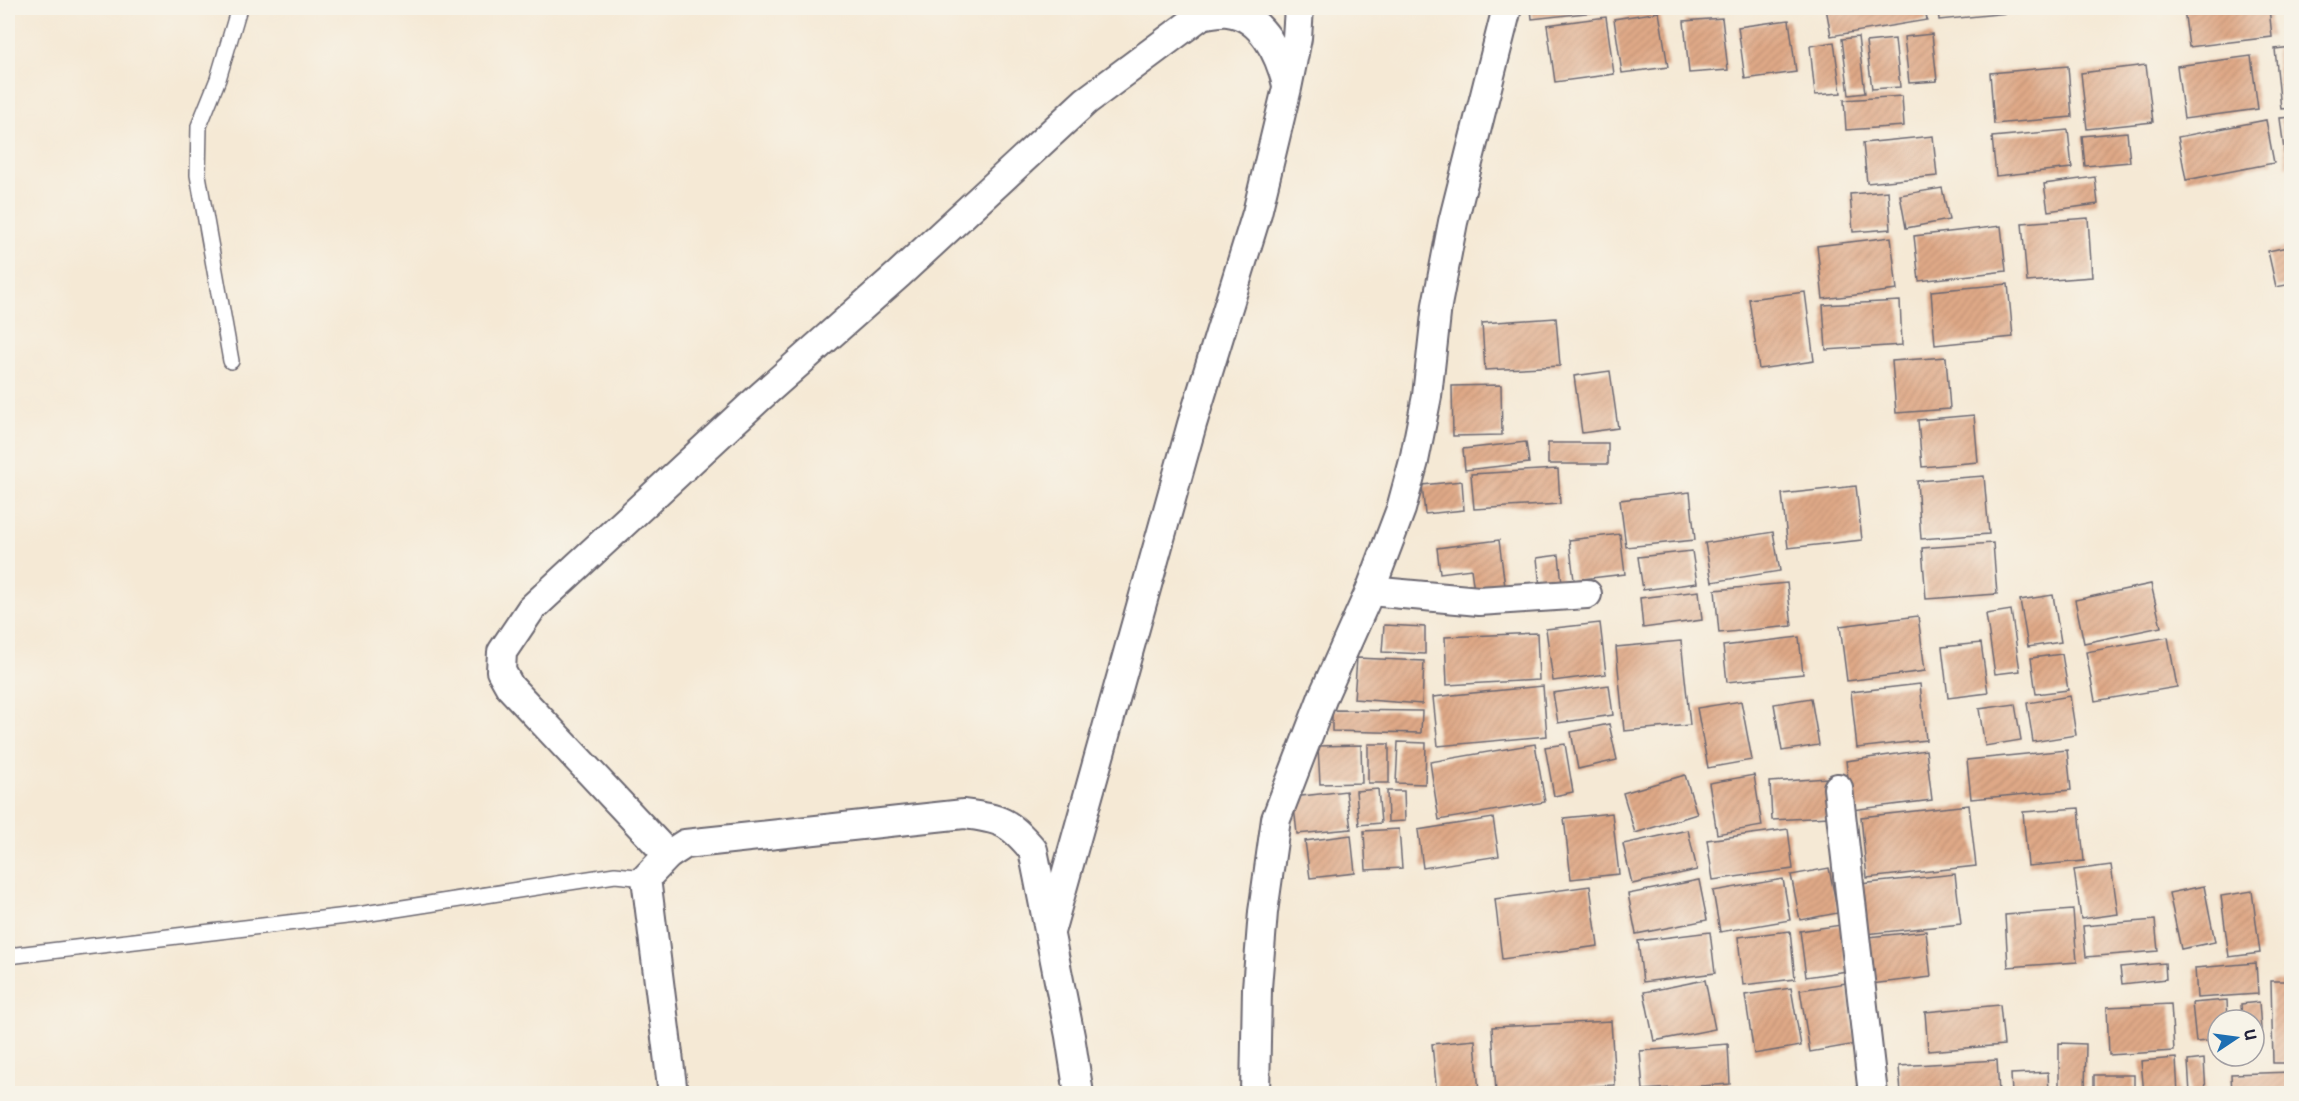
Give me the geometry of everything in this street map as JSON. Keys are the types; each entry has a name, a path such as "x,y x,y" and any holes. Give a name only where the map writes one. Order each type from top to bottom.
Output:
{"street":[{"path":"1050,932 1192,424 1257,213 1287,88 1297,38 1299,8"},
{"path":"1255,1094 1257,988 1263,912 1276,819 1324,694 1370,591 1401,509 1414,461 1427,396 1437,305 1453,222 1507,8"},
{"path":"668,855 510,687 501,671 502,652 531,609 1086,101 1205,11 1226,12 1242,16 1257,26 1272,45 1283,67 1287,88"},
{"path":"1370,591 1479,601 1587,594"},
{"path":"1838,788 1873,1094"},
{"path":"673,1094 646,878 668,855 685,844 964,814 994,818 1016,829 1033,850 1079,1094"}],"lane":[{"path":"231,361 198,175 199,126 218,79 239,8"},
{"path":"8,956 364,914 603,876 646,878"}],"building":[{"path":"1531,8 1602,8 1603,11 1532,19"},
{"path":"1826,8 1925,8 1927,20 1831,36"},
{"path":"1938,8 2037,8 2037,10 1939,20"},
{"path":"2269,8 2272,37 2189,47 2184,9"},
{"path":"1659,12 1668,67 1622,73 1614,19"},
{"path":"1606,17 1614,74 1555,82 1547,25"},
{"path":"1722,18 1728,70 1689,73 1684,21"},
{"path":"1789,20 1796,72 1745,79 1738,27"},
{"path":"1932,34 1937,81 1909,83 1904,37"},
{"path":"1858,37 1865,93 1849,95 1842,39"},
{"path":"1895,39 1900,87 1872,89 1866,42"},
{"path":"1834,42 1841,93 1815,95 1810,46"},
{"path":"2292,47 2292,108 2281,109 2275,49"},
{"path":"2251,56 2258,109 2184,119 2177,66"},
{"path":"2146,65 2153,122 2087,129 2081,73"},
{"path":"2068,66 2072,117 1994,124 1990,73"},
{"path":"1902,96 1904,126 1846,130 1844,100"},
{"path":"2292,117 2292,165 2286,166 2280,118"},
{"path":"2266,120 2274,163 2186,180 2178,137"},
{"path":"2068,130 2072,168 1996,176 1992,137"},
{"path":"2127,132 2130,162 2085,166 2082,136"},
{"path":"1933,136 1937,176 1867,183 1863,143"},
{"path":"2095,177 2098,204 2048,211 2044,184"},
{"path":"1942,188 1949,220 1906,228 1900,195"},
{"path":"1888,191 1891,229 1853,232 1850,194"},
{"path":"2088,218 2092,277 2027,282 2022,223"},
{"path":"2001,226 2006,271 1919,281 1914,236"},
{"path":"1891,237 1897,290 1823,299 1817,246"},
{"path":"2292,246 2292,284 2276,287 2268,251"},
{"path":"2008,284 2013,337 1935,345 1931,291"},
{"path":"1805,292 1814,361 1759,369 1749,299"},
{"path":"1900,301 1902,345 1826,350 1823,305"},
{"path":"1556,318 1560,366 1485,370 1482,323"},
{"path":"1946,357 1950,409 1896,413 1892,361"},
{"path":"1610,371 1618,428 1582,433 1574,376"},
{"path":"1501,385 1502,435 1453,436 1452,386"},
{"path":"1974,415 1978,462 1922,467 1918,420"},
{"path":"1526,442 1529,463 1465,470 1463,449"},
{"path":"1548,443 1608,443 1608,464 1548,464"},
{"path":"1558,469 1560,504 1474,509 1471,474"},
{"path":"1984,476 1989,534 1921,539 1917,481"},
{"path":"1462,481 1464,510 1425,514 1422,485"},
{"path":"1856,486 1862,540 1788,548 1782,494"},
{"path":"1690,492 1695,540 1626,547 1620,500"},
{"path":"1773,532 1780,571 1712,582 1705,543"},
{"path":"1620,534 1625,574 1574,580 1569,540"},
{"path":"1499,540 1506,594 1475,598 1471,569 1440,573 1437,548"},
{"path":"1993,543 1997,594 1926,599 1922,548"},
{"path":"1692,551 1697,583 1643,590 1638,557"},
{"path":"1559,555 1562,584 1540,587 1537,558"},
{"path":"1787,583 1792,626 1719,633 1715,590"},
{"path":"2151,584 2161,627 2084,643 2075,600"},
{"path":"1699,591 1702,620 1643,628 1640,598"},
{"path":"2053,595 2061,642 2028,647 2020,600"},
{"path":"2011,610 2020,671 1995,674 1986,614"},
{"path":"1918,616 1925,671 1847,681 1840,626"},
{"path":"1600,623 1606,674 1553,681 1546,629"},
{"path":"1384,625 1425,627 1425,654 1382,652"},
{"path":"1537,633 1539,680 1447,685 1445,637"},
{"path":"1799,637 1803,674 1727,682 1723,646"},
{"path":"2168,637 2177,687 2095,701 2086,652"},
{"path":"1681,641 1690,725 1624,731 1616,647"},
{"path":"1981,643 1988,693 1948,698 1942,647"},
{"path":"2062,654 2068,690 2036,694 2031,658"},
{"path":"1357,658 1424,661 1422,704 1354,699"},
{"path":"1920,684 1926,740 1857,748 1851,692"},
{"path":"1609,685 1613,715 1558,723 1553,693"},
{"path":"1543,686 1547,736 1438,746 1433,697"},
{"path":"2070,696 2076,735 2033,742 2027,703"},
{"path":"1811,698 1819,745 1782,751 1774,704"},
{"path":"1741,701 1752,760 1708,768 1697,708"},
{"path":"2015,704 2021,740 1985,746 1979,709"},
{"path":"1332,710 1422,711 1421,733 1332,731"},
{"path":"1609,724 1617,760 1578,769 1571,732"},
{"path":"1398,742 1426,743 1425,784 1396,783"},
{"path":"1368,744 1389,744 1389,783 1368,783"},
{"path":"1535,744 1545,802 1439,820 1430,762"},
{"path":"1565,744 1573,792 1554,796 1545,747"},
{"path":"1361,745 1362,783 1320,784 1318,746"},
{"path":"1926,750 1932,800 1852,810 1846,761"},
{"path":"2067,750 2071,790 1971,799 1967,760"},
{"path":"1685,775 1697,814 1635,833 1623,793"},
{"path":"1754,775 1762,826 1717,834 1709,783"},
{"path":"1827,778 1829,817 1772,820 1770,782"},
{"path":"1378,789 1381,823 1359,825 1356,791"},
{"path":"1346,791 1351,829 1297,834 1293,797"},
{"path":"1387,791 1404,791 1405,821 1388,822"},
{"path":"1969,805 1976,866 1867,878 1861,817"},
{"path":"2079,808 2084,861 2028,866 2023,812"},
{"path":"1612,813 1619,874 1571,879 1564,818"},
{"path":"1493,818 1499,856 1423,868 1418,830"},
{"path":"1399,829 1402,868 1366,870 1364,831"},
{"path":"1788,829 1793,869 1713,880 1707,840"},
{"path":"1688,830 1697,870 1632,884 1623,844"},
{"path":"1351,835 1355,873 1310,878 1305,841"},
{"path":"2111,865 2118,914 2081,919 2074,870"},
{"path":"1829,868 1838,913 1800,920 1791,875"},
{"path":"1955,874 1961,924 1865,934 1860,884"},
{"path":"1783,879 1790,920 1720,932 1713,891"},
{"path":"1699,880 1707,920 1636,934 1628,894"},
{"path":"1590,886 1598,946 1502,959 1495,899"},
{"path":"2204,886 2215,942 2181,949 2169,893"},
{"path":"2252,891 2260,953 2229,957 2221,896"},
{"path":"2073,910 2077,962 2008,967 2005,915"},
{"path":"2155,920 2158,951 2086,957 2083,926"},
{"path":"1841,925 1847,971 1806,977 1800,931"},
{"path":"1790,931 1795,979 1743,985 1738,937"},
{"path":"1926,931 1931,977 1862,985 1858,938"},
{"path":"1710,932 1715,973 1643,982 1638,941"},
{"path":"2165,963 2166,979 2122,984 2120,967"},
{"path":"2256,963 2258,994 2197,998 2195,968"},
{"path":"1705,980 1715,1029 1654,1041 1644,992"},
{"path":"2271,981 2292,981 2292,1063 2273,1063"},
{"path":"1846,983 1856,1044 1810,1052 1800,990"},
{"path":"1791,988 1801,1046 1754,1054 1745,995"},
{"path":"2227,1000 2227,1008 2206,1008 2206,1041 2196,1042 2192,1003"},
{"path":"2259,1002 2259,1008 2241,1008 2241,1004"},
{"path":"2171,1004 2174,1051 2109,1055 2107,1007"},
{"path":"2000,1005 2004,1045 1928,1051 1925,1012"},
{"path":"1611,1021 1615,1085 1496,1092 1492,1027"},
{"path":"1475,1040 1479,1094 1437,1094 1432,1044"},
{"path":"2059,1043 2086,1044 2085,1092 2059,1092"},
{"path":"1728,1044 1730,1084 1643,1090 1640,1051"},
{"path":"2176,1058 2178,1094 2144,1094 2141,1061"},
{"path":"2204,1059 2206,1094 2190,1094 2188,1061"},
{"path":"1997,1060 1999,1094 1901,1094 1899,1066"},
{"path":"2048,1072 2049,1094 2012,1094 2011,1074"},
{"path":"2292,1072 2292,1094 2232,1094 2231,1074"},
{"path":"2094,1075 2134,1075 2134,1094 2094,1094"}]}
